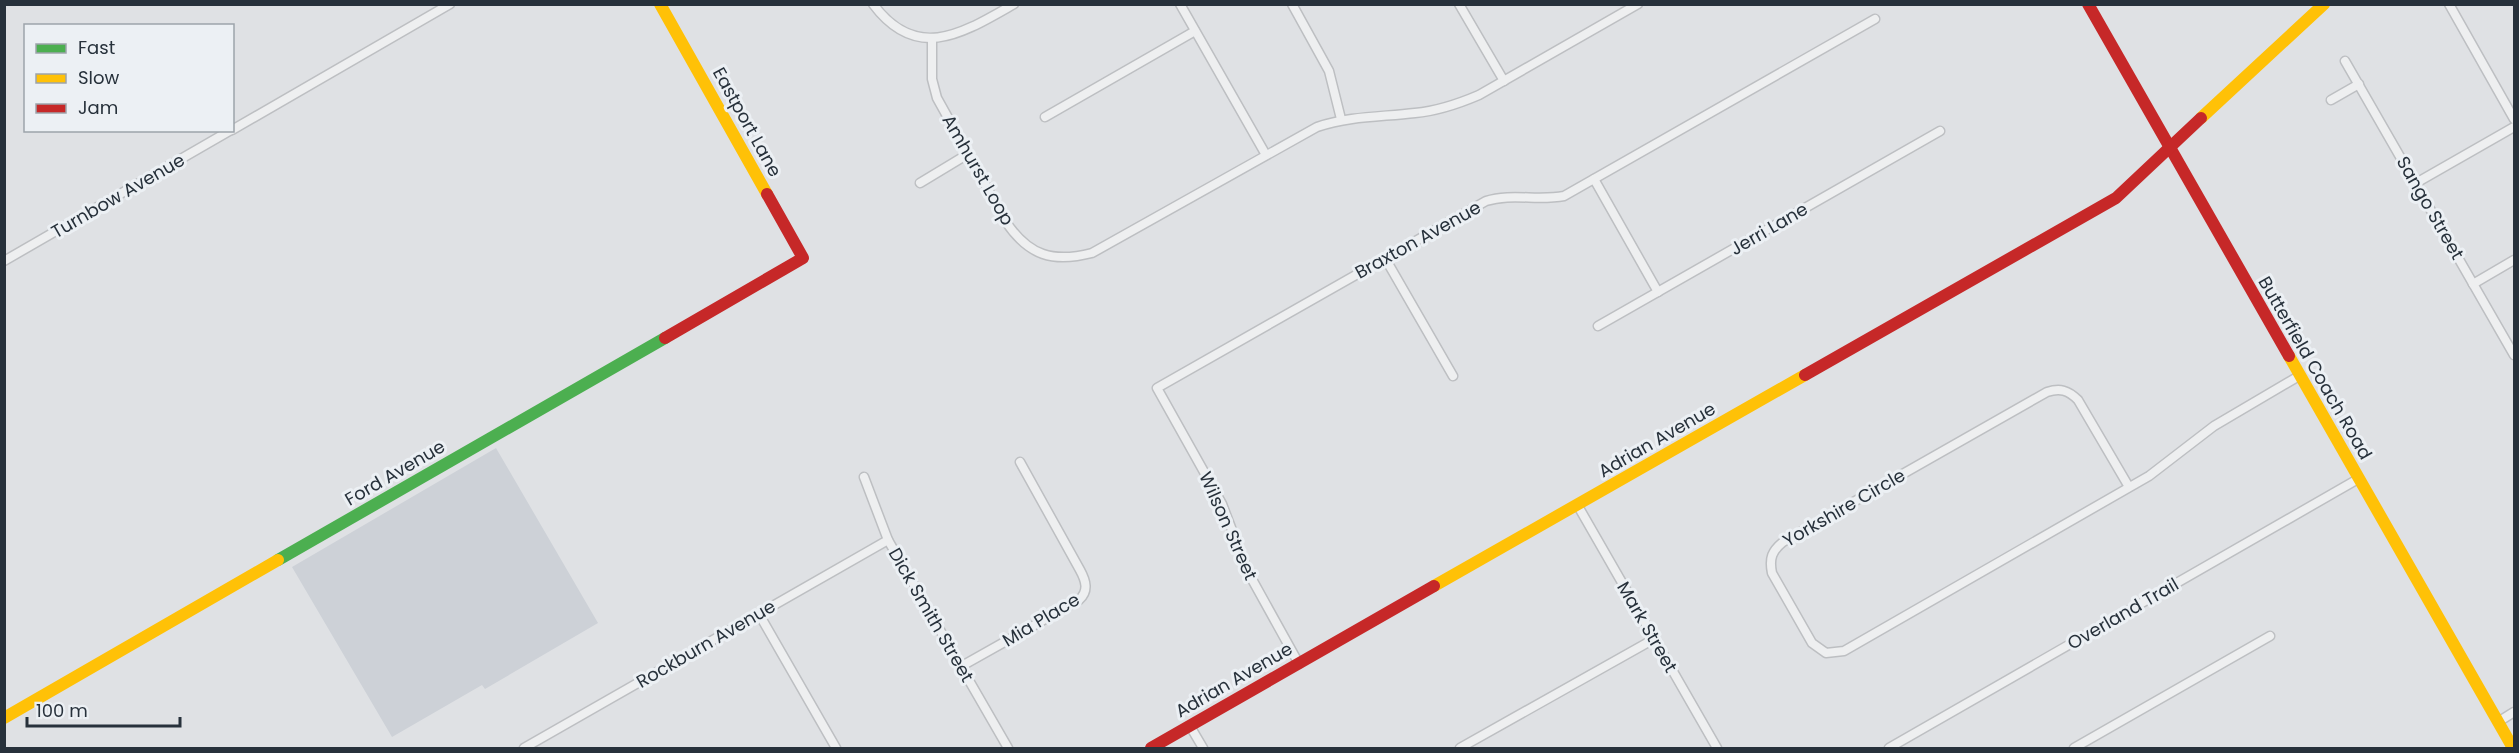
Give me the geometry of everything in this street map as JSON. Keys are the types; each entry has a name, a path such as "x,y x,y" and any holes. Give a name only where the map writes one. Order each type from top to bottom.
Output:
{"street":[{"name":"Turnbow Avenue","path":"234,129 450,4"},
{"name":"Eastport Lane","path":"660,4 802,258"},
{"path":"873,4 883,18 896,29 912,36 932,40 952,36 1001,8 1014,4"},
{"path":"1180,4 1266,155"},
{"path":"1292,4 1329,71 1341,119"},
{"path":"1459,4 1504,81"},
{"name":"Amhurst Loop","path":"932,40 932,80 937,98 1016,236 1030,248 1044,255 1061,257 1092,253 1317,127 1341,119 1416,113 1441,108 1479,95 1638,4"},
{"name":"Butterfield Coach Road","path":"2088,4 2513,748"},
{"name":"Adrian Avenue","path":"1151,748 2116,198 2324,4"},
{"path":"2449,4 2514,119"},
{"name":"Braxton Avenue","path":"1157,388 1486,201 1501,196 1547,199 1564,196 1875,19"},
{"path":"1045,117 1195,31"},
{"name":"Sango Street","path":"2345,61 2514,355"},
{"path":"2331,100 2359,84"},
{"path":"2416,183 2514,127"},
{"name":"Jerri Lane","path":"1598,326 1940,131"},
{"name":"Turnbow Avenue","path":"4,261 229,132"},
{"path":"920,183 969,154"},
{"path":"1594,179 1658,292"},
{"name":"Ford Avenue","path":"4,718 802,258"},
{"path":"1385,258 1453,376"},
{"path":"2473,284 2514,260"},
{"name":"Yorkshire Circle","path":"2129,488 2072,393 2055,390 2046,392 1783,542 1771,556 1772,573 1812,643 1826,653 1844,651 2129,488 2157,471 2214,426 2299,376"},
{"name":"Wilson Street","path":"1157,388 1222,504 1253,583 1299,664"},
{"name":"Mia Place","path":"960,667 1079,600 1086,591 1085,580 1080,570 1020,462"},
{"name":"Dick Smith Street","path":"864,477 888,540 1008,748"},
{"name":"Overland Trail","path":"1889,748 2358,479"},
{"name":"Mark Street","path":"1578,506 1717,748"},
{"name":"Rockburn Avenue","path":"524,748 888,540"},
{"path":"759,614 834,748"},
{"path":"2074,748 2270,636"},
{"path":"1460,748 1654,639"},
{"path":"2498,722 2514,712"},
{"path":"1190,726 1203,748"}],"shaded area":[{"path":"496,448 598,623 485,689 482,685 392,737 292,567"}],"traffic: fast":[{"path":"278,560 665,338"}],"traffic: slow":[{"path":"660,4 767,194"},
{"path":"2201,118 2324,4"},
{"path":"2289,356 2513,748"},
{"path":"1434,586 1805,375"},
{"path":"4,718 278,560"}],"traffic: jam":[{"path":"2088,4 2289,356"},
{"path":"1805,375 2116,198 2201,118"},
{"path":"665,338 803,258 767,194"},
{"path":"1151,748 1434,586"}]}
